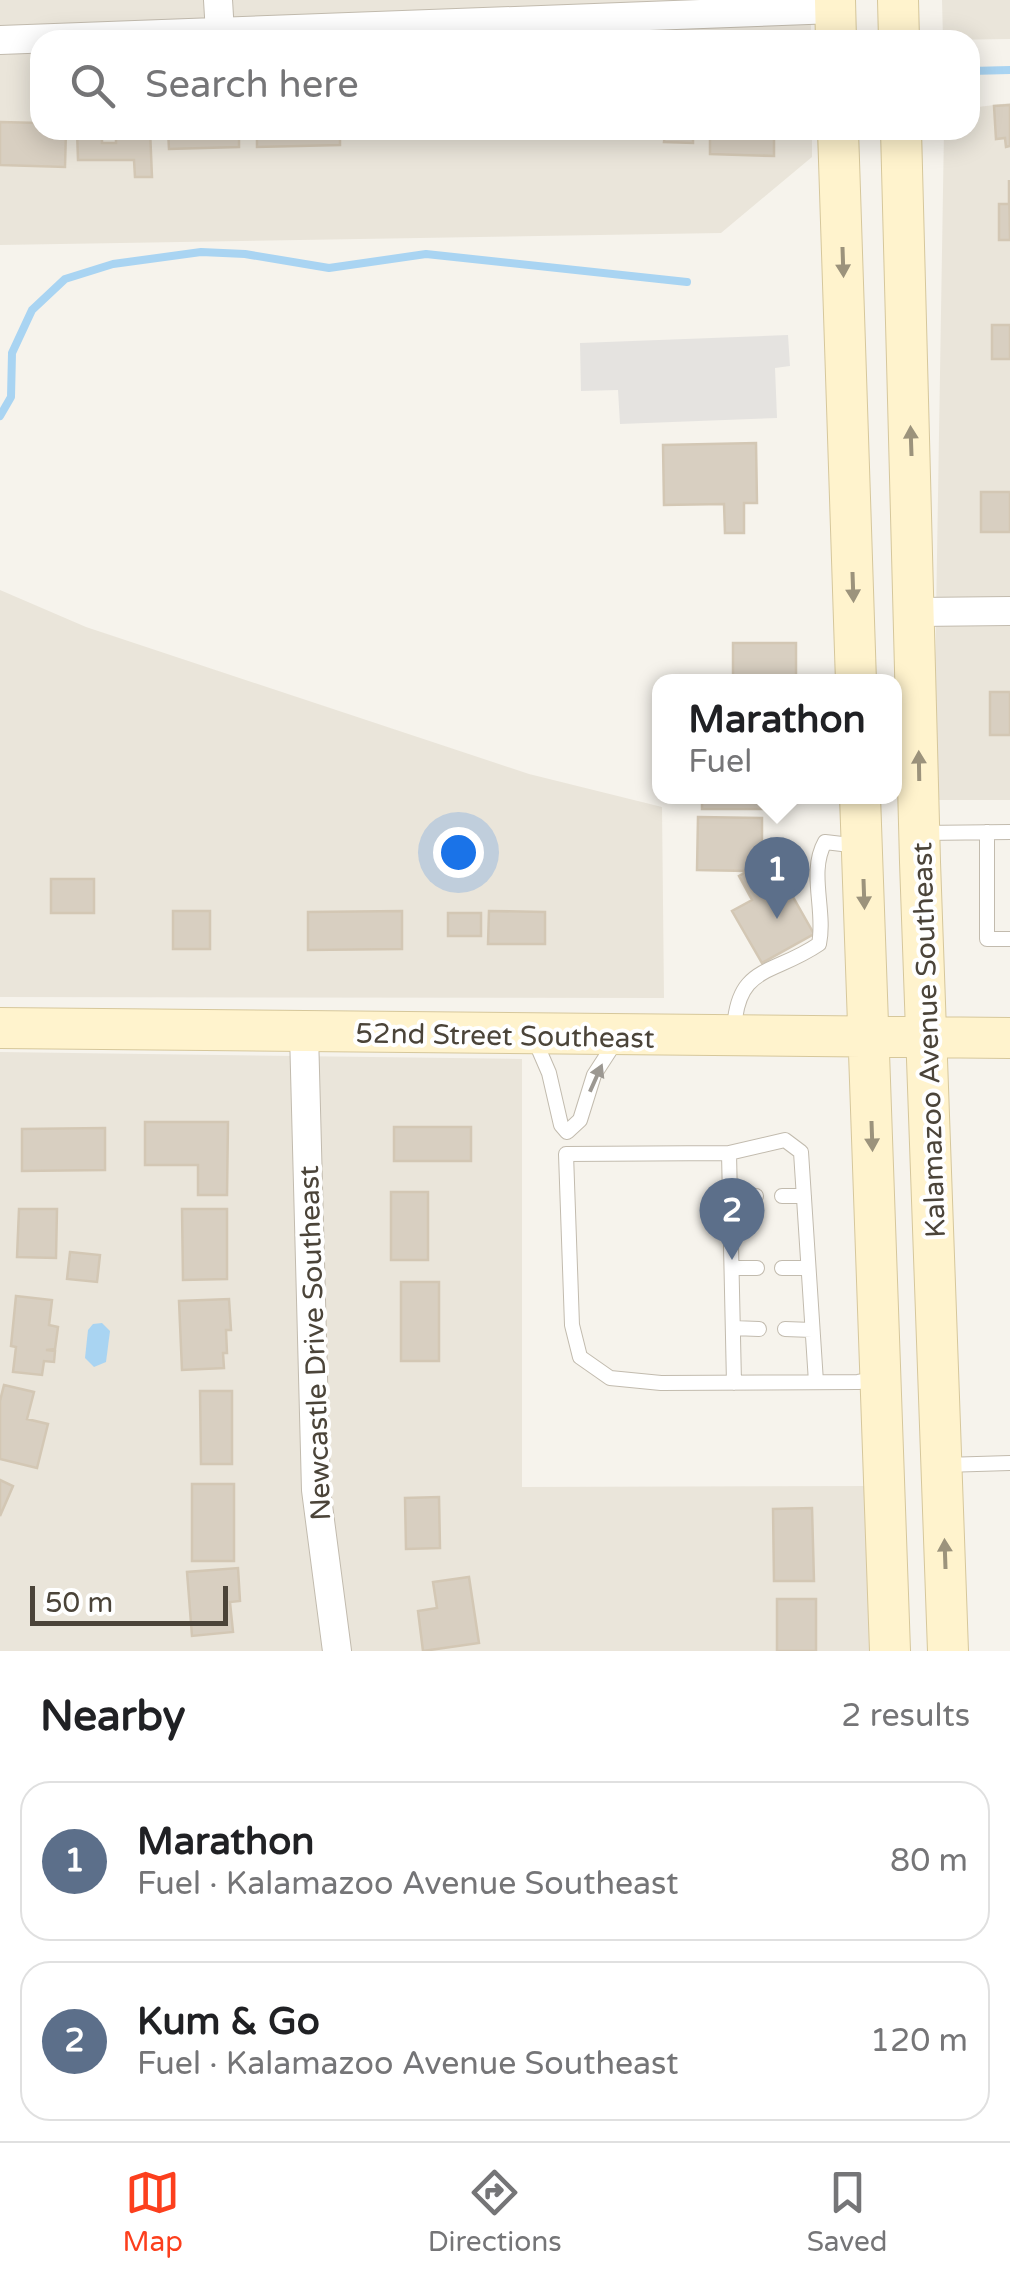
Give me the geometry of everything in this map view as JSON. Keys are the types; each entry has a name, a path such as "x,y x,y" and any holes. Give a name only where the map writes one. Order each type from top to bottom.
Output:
{"main road":[{"path":"898,0 899,30"},
{"path":"838,140 856,674"},
{"name":"Kalamazoo Avenue Southeast","path":"892,140 908,319 920,833 948,1651"},
{"path":"841,215 880,217 890,234 908,319"},
{"path":"860,804 890,1651"},
{"name":"52nd Street Southeast","path":"0,1028 1010,1038"},
{"path":"874,1196 895,1228 907,1651"}],"street":[{"path":"218,0 220,30"},
{"path":"389,30 840,22"},
{"path":"0,40 30,39"},
{"path":"916,612 1010,610"},
{"name":"Newcastle Drive Southeast","path":"304,1033 316,1490 337,1651"}],"lane":[{"path":"986,832 987,939 1010,939"},
{"path":"920,833 1010,832"},
{"path":"734,1037 735,1003 748,980 801,957 819,944 822,930 817,856 825,842 862,846"},
{"path":"533,1035 566,1132 572,1325 580,1357 610,1378 661,1383 881,1378"},
{"path":"566,1132 580,1120 594,1075 620,1036"},
{"path":"566,1154 729,1153 785,1140 801,1152 816,1382"},
{"path":"729,1153 734,1383"},
{"path":"730,1196 756,1196"},
{"path":"782,1196 804,1196"},
{"path":"732,1268 757,1268"},
{"path":"782,1268 808,1268"},
{"path":"733,1328 759,1329"},
{"path":"786,1329 812,1330"},
{"path":"943,1465 1010,1464"}],"shaded area":[{"path":"0,0 811,0 811,30 30,30 30,140 812,140 812,157 721,233 0,245"},
{"path":"942,0 1010,0 1010,39 980,39 980,30 943,30"},
{"path":"1010,103 1010,800 933,800 944,140 980,140 980,107"},
{"path":"788,335 790,366 775,368 777,418 620,424 618,390 581,391 580,343"},
{"path":"0,590 86,627 529,774 662,807 664,998 0,997"},
{"path":"0,1052 522,1059 522,1487 873,1486 876,1651 0,1651"}],"water":[{"path":"102,1323 110,1331 106,1362 94,1367 85,1358 88,1330 93,1324"}],"building":[{"path":"1010,105 1010,146 1006,147 1005,138 996,139 994,106"},
{"path":"0,122 30,123 30,140 66,140 65,167 0,165"},
{"path":"77,140 150,140 152,177 135,177 134,160 78,160"},
{"path":"169,140 239,140 239,147 169,149"},
{"path":"257,140 340,140 340,145 257,147"},
{"path":"664,140 693,140 693,143"},
{"path":"710,140 774,140 774,156 710,154"},
{"path":"1009,180 1010,240 999,240 999,204 1009,204"},
{"path":"992,325 1010,325 1010,359 992,359"},
{"path":"756,443 757,503 744,503 744,533 725,533 724,504 664,505 663,445"},
{"path":"981,492 1010,492 1010,532 981,532"},
{"path":"733,643 796,643 796,674 733,674"},
{"path":"990,692 1010,692 1010,735 990,735"},
{"path":"702,804 767,804 767,809 702,809"},
{"path":"698,817 762,818 762,863 747,871 697,870"},
{"path":"762,863 775,888 785,883 814,934 762,963 732,911 752,900 739,876"},
{"path":"51,879 94,879 94,913 51,913"},
{"path":"173,911 210,911 210,949 173,949"},
{"path":"402,911 402,949 308,950 308,912"},
{"path":"489,911 545,912 545,944 488,944"},
{"path":"448,913 481,913 481,936 448,936"},
{"path":"145,1122 228,1122 227,1195 198,1195 198,1165 145,1165"},
{"path":"394,1127 471,1127 471,1161 394,1161"},
{"path":"105,1128 105,1170 22,1171 22,1129"},
{"path":"391,1192 428,1192 428,1260 391,1260"},
{"path":"19,1209 57,1209 56,1258 17,1257"},
{"path":"182,1209 227,1209 227,1279 183,1280"},
{"path":"70,1252 100,1255 97,1282 67,1279"},
{"path":"401,1282 439,1282 439,1361 401,1361"},
{"path":"16,1296 52,1300 49,1325 58,1327 55,1349 46,1350 55,1351 54,1362 44,1361 42,1375 13,1372 16,1347 11,1346"},
{"path":"229,1299 231,1330 226,1330 224,1368 182,1370 179,1301"},
{"path":"4,1385 34,1392 27,1419 48,1424 37,1468 0,1459 0,1401"},
{"path":"200,1391 232,1391 232,1464 201,1464"},
{"path":"0,1480 13,1486 0,1516"},
{"path":"192,1484 234,1484 234,1561 192,1561"},
{"path":"439,1497 440,1548 406,1549 405,1498"},
{"path":"812,1508 814,1581 774,1581 773,1509"},
{"path":"238,1568 240,1601 230,1602 233,1632 192,1636 187,1572"},
{"path":"469,1577 479,1643 423,1651 418,1611 437,1608 433,1582"},
{"path":"777,1599 816,1599 816,1651 777,1651"}],"waterway":[{"path":"980,71 1010,70"},
{"path":"0,416 11,397 12,353 32,310 65,279 113,264 201,252 245,254 329,268 426,254 687,282"}],"place":[{"name":"Marathon","path":"777,919"},
{"name":"Kum & Go","path":"732,1260"}]}
